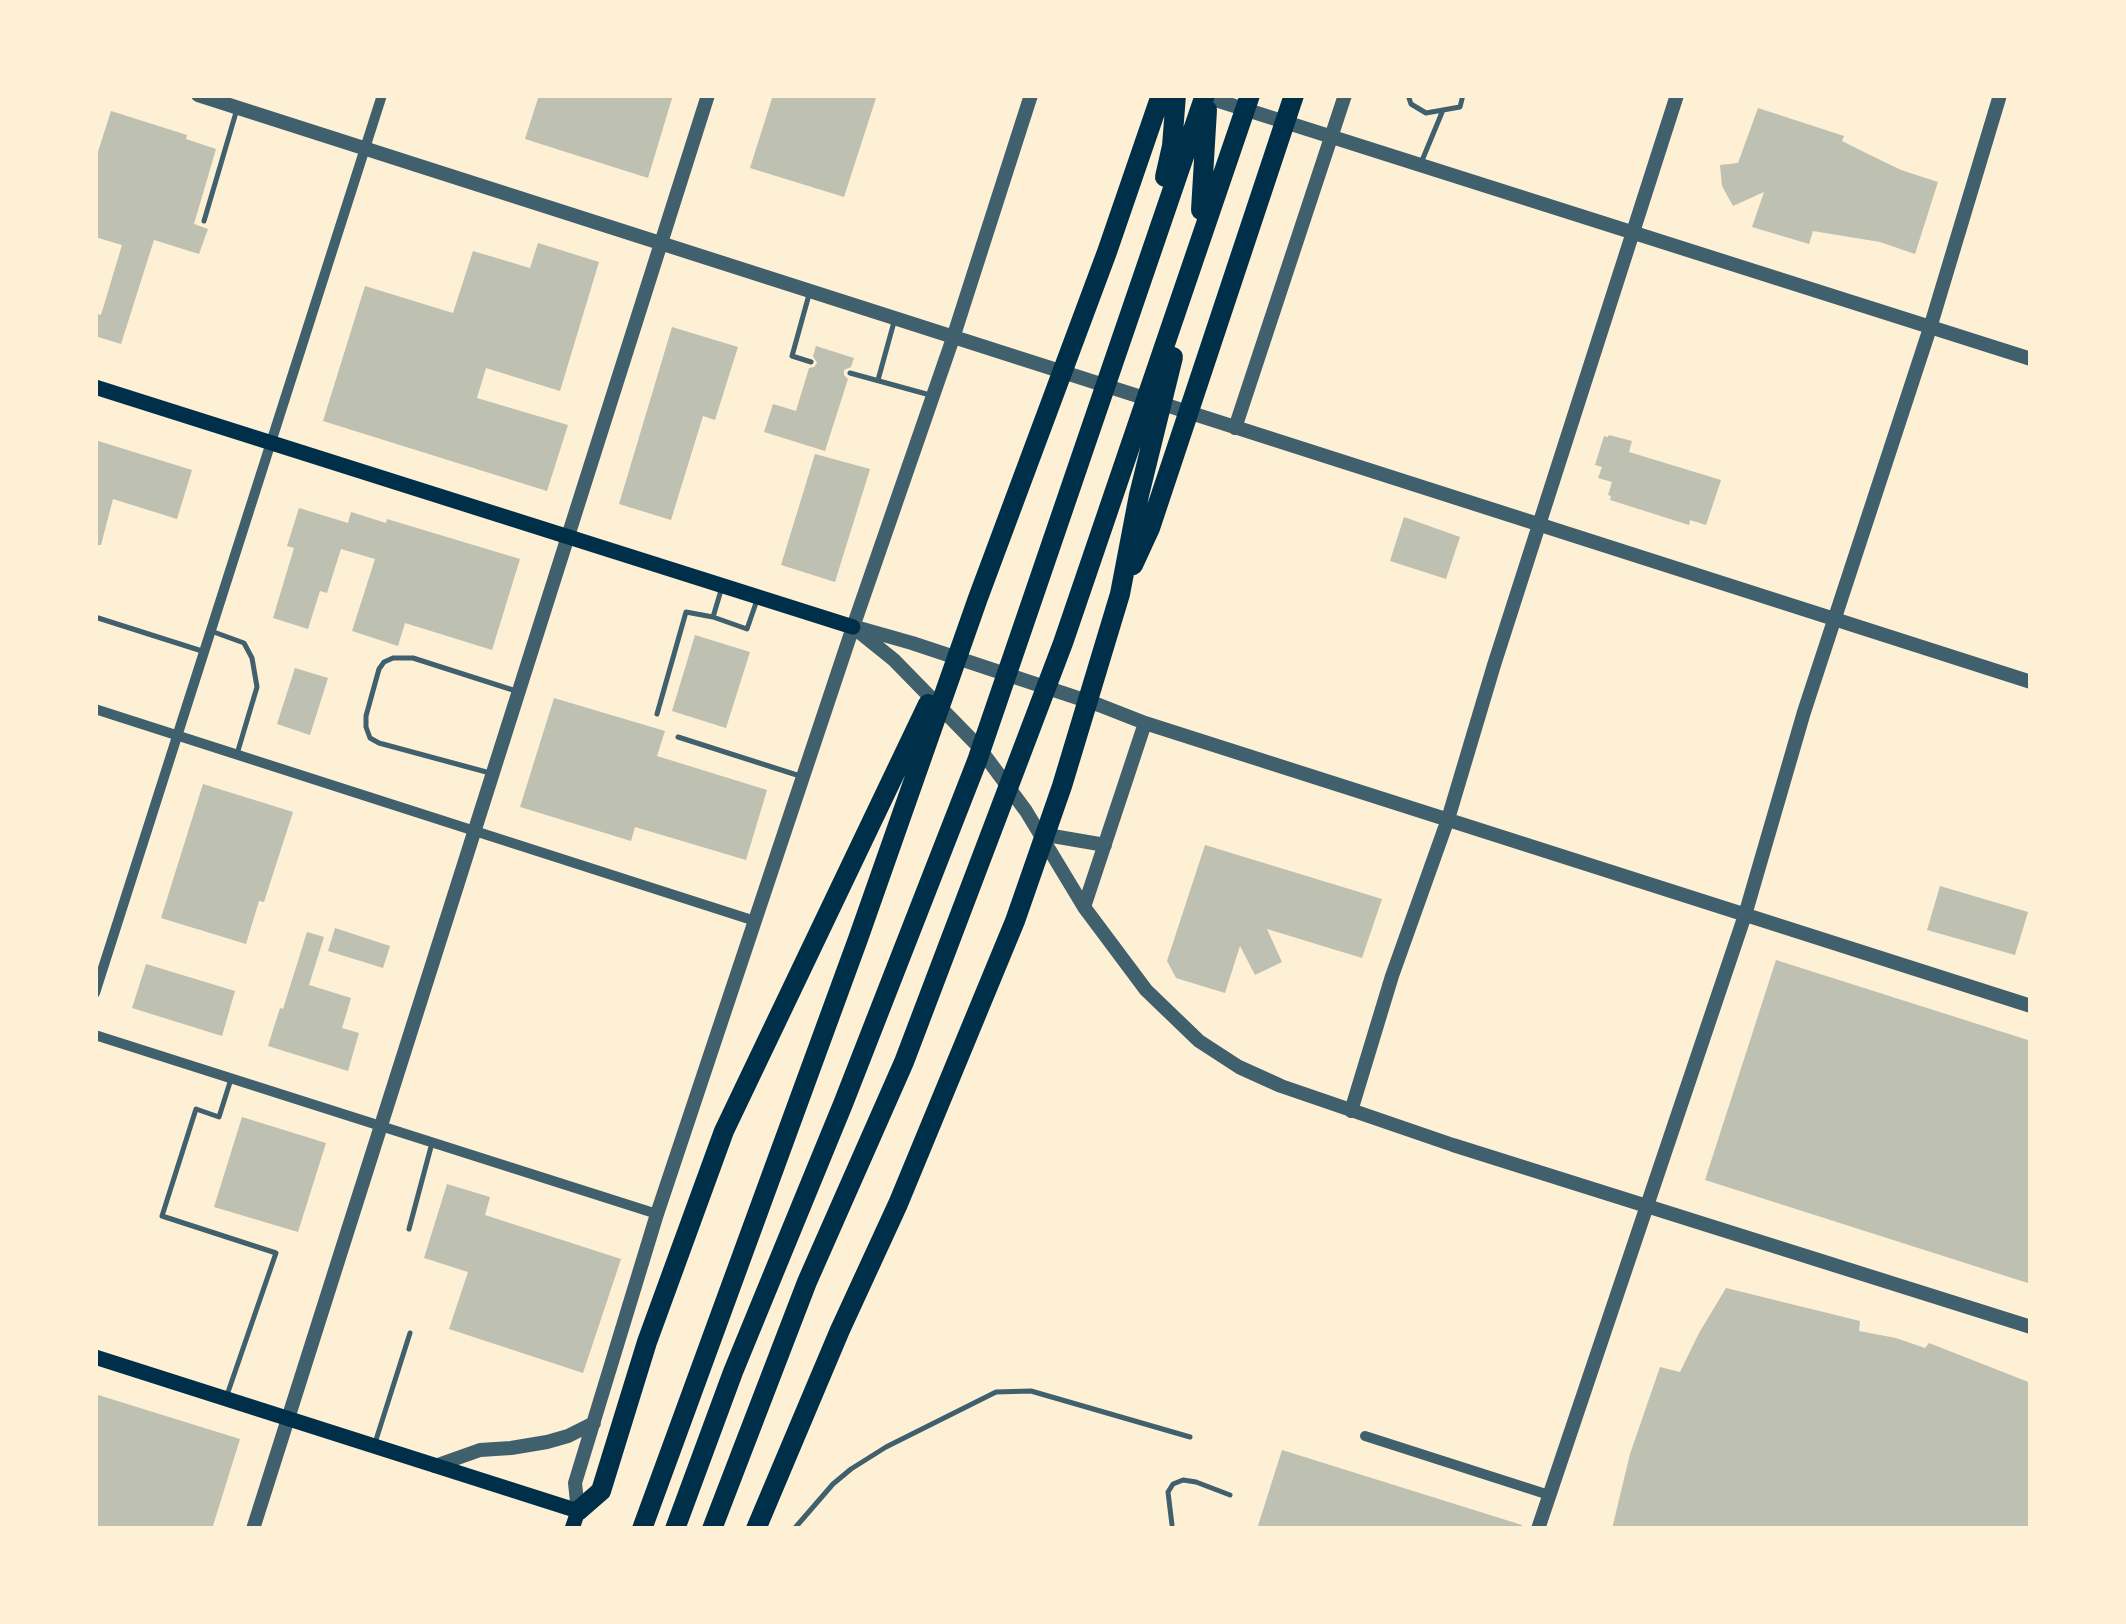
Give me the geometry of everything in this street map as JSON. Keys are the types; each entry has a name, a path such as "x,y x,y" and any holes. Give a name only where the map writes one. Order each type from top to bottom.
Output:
{"highway":[{"path":"642,1529 978,598 1108,252 1161,95"},
{"path":"1147,263 1172,146 1176,95"},
{"path":"675,1529 733,1372 977,761 1204,95"},
{"path":"756,1529 898,1204 1015,921 1062,786 1120,594 1139,495 1186,303 1204,195 1204,95"},
{"path":"712,1529 807,1282 904,1062 1056,662 1250,95"},
{"path":"1120,594 1150,528 1294,95"},
{"path":"575,1520 601,1491 647,1342 724,1131 978,598"}],"main road":[{"path":"95,387 853,627"},
{"path":"95,1357 435,1466 575,1520"}],"street":[{"path":"198,95 2031,682"},
{"path":"95,993 382,95"},
{"path":"253,1529 708,95"},
{"path":"575,1520 575,1483 657,1214 954,338 1031,95"},
{"path":"1204,95 2031,360"},
{"path":"1235,428 1345,95"},
{"path":"1352,1111 1402,942 1448,820 1677,95"},
{"path":"1538,1529 1746,915 1834,619 1930,328 2000,95"},
{"path":"853,627 2030,1003"},
{"path":"853,627 894,660 977,745 1040,834 1084,907 1146,990 1198,1041 1240,1066 1280,1086 1352,1111 2031,1327"},
{"path":"95,709 755,921"},
{"path":"1084,907 1145,723"},
{"path":"1040,834 1104,845"},
{"path":"95,1035 657,1214"},
{"path":"435,1466 480,1450 547,1442 594,1423"},
{"path":"1365,1436 1549,1496"}],"lane":[{"path":"1408,95 1411,104 1426,113 1460,106 1463,95"},
{"path":"204,221 238,108"},
{"path":"1420,166 1443,110"},
{"path":"810,291 792,356 811,362"},
{"path":"878,380 895,319"},
{"path":"850,372 933,396"},
{"path":"714,618 723,586"},
{"path":"658,714 686,612 748,630 758,597"},
{"path":"95,617 204,652"},
{"path":"210,631 244,643 252,658 258,687 237,754"},
{"path":"492,773 370,738 366,716 379,669 393,658 413,658 518,692"},
{"path":"678,737 803,777"},
{"path":"226,1399 276,1252 162,1216 196,1109 220,1117 231,1079"},
{"path":"409,1229 432,1144"},
{"path":"374,1446 410,1333"},
{"path":"794,1529 850,1469 996,1392 1031,1391 1190,1437"},
{"path":"1172,1525 1168,1492 1173,1484 1183,1480 1196,1482 1230,1495"}],"building":[{"path":"539,95 673,95 648,178 525,139"},
{"path":"773,95 877,95 844,197 750,168"},
{"path":"1758,108 1844,136 1842,141 1870,155 1938,182 1915,254 1880,242 1813,231 1809,244 1752,227 1764,192 1733,206 1722,186 1720,165 1738,163"},
{"path":"111,111 187,135 186,139 216,149 194,224 208,229 199,254 154,240 121,344 95,336 95,324 122,245 95,237 95,161"},
{"path":"538,243 599,262 560,391 486,368 477,398 568,425 547,491 323,421 365,286 453,313 473,251 530,268"},
{"path":"672,327 738,347 715,420 703,416 671,520 619,504"},
{"path":"816,346 854,358 851,367 844,370 848,379 825,451 764,432 773,404 796,411 809,368 817,363 813,356"},
{"path":"1604,436 1632,441 1629,452 1721,480 1706,525 1690,520 1689,525 1610,500 1612,482 1598,478 1602,467 1595,465"},
{"path":"95,440 192,470 177,519 113,499 101,545 95,545"},
{"path":"815,454 870,469 835,582 781,565"},
{"path":"299,508 348,523 351,512 386,523 387,519 520,559 492,650 405,623 398,646 352,631 375,559 341,549 327,593 320,591 308,629 273,618 294,548 287,546"},
{"path":"1404,517 1460,537 1446,579 1390,561"},
{"path":"695,635 750,652 726,728 672,711"},
{"path":"295,668 328,678 310,735 277,724"},
{"path":"554,698 665,731 657,756 767,790 746,860 635,827 631,841 520,807"},
{"path":"203,784 293,812 246,944 161,918"},
{"path":"1205,845 1382,899 1362,958 1267,929 1282,962 1255,975 1240,946 1225,993 1176,978 1167,961"},
{"path":"1940,886 2028,912 2015,955 1927,930"},
{"path":"335,928 390,946 383,968 328,951"},
{"path":"307,932 324,937 309,985 351,998 342,1028 359,1033 348,1071 268,1046"},
{"path":"1776,960 2031,1041 2031,1284 1705,1180"},
{"path":"146,964 235,991 222,1036 132,1008"},
{"path":"242,1117 326,1143 298,1232 214,1207"},
{"path":"447,1184 490,1197 485,1215 621,1259 583,1373 449,1329 468,1272 424,1258"},
{"path":"1726,1288 1860,1321 1859,1331 1925,1348 1929,1343 2031,1383 2031,1529 1612,1529 1630,1454 1660,1367 1680,1372"},
{"path":"95,1394 240,1439 212,1529 95,1529"},
{"path":"1282,1450 1522,1525 1521,1529 1257,1529"}]}
